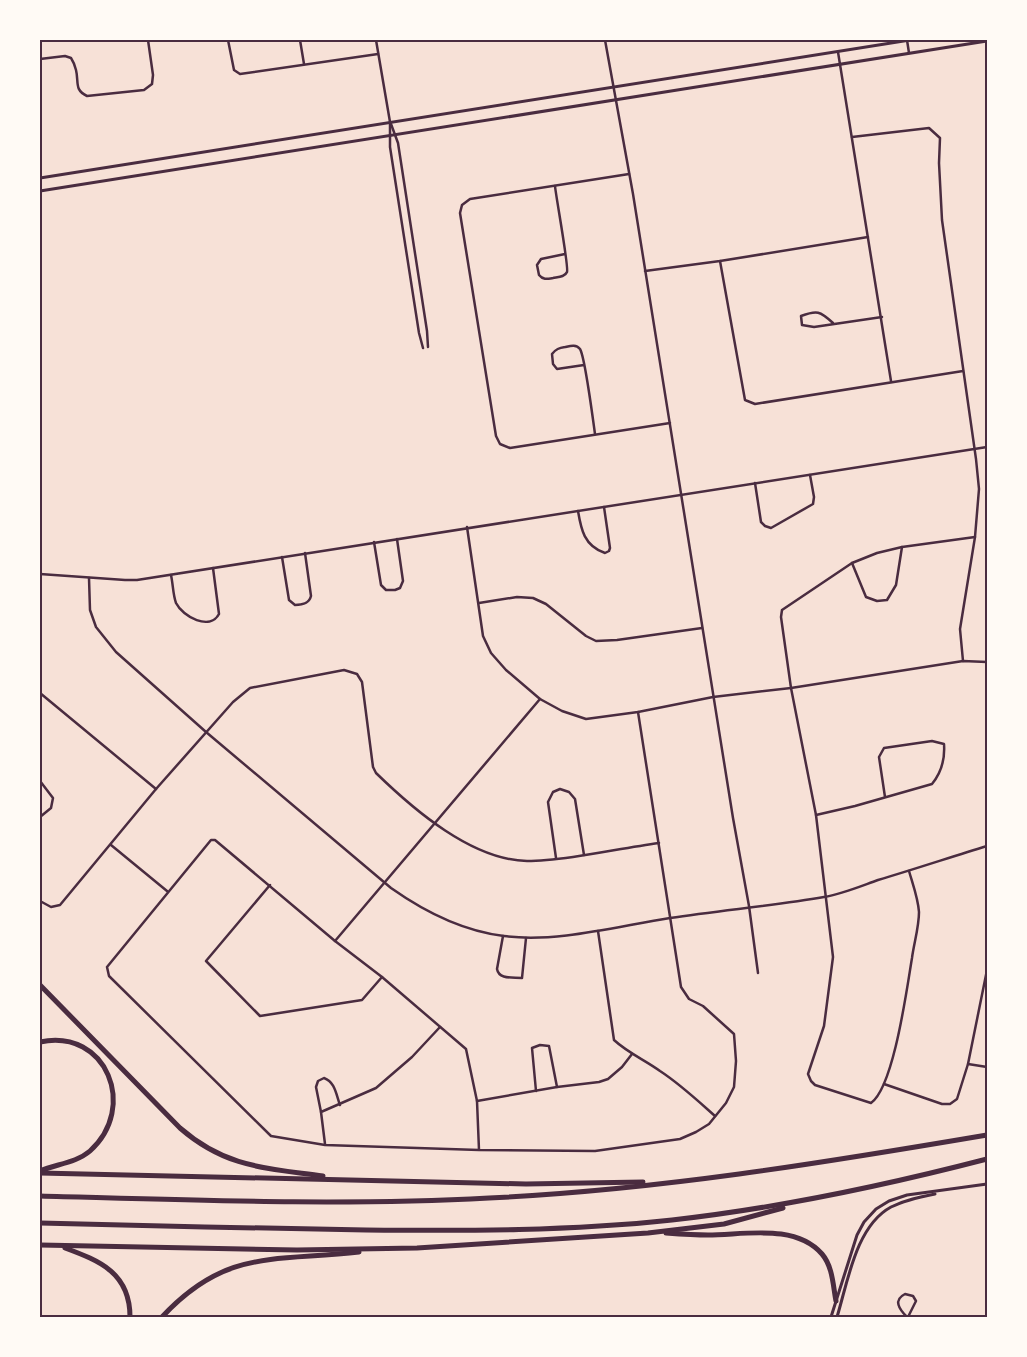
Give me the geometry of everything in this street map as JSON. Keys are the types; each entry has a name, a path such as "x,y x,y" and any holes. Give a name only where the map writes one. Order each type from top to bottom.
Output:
{"highway":[{"path":"40,985 180,1128 199,1144 220,1156 246,1164 346,1180"},
{"path":"40,1042 62,1040 76,1044 89,1051 100,1061 107,1072 114,1100 110,1123 91,1150 73,1161 40,1172"},
{"path":"40,1196 290,1202 414,1201 536,1196 805,1166 987,1135"},
{"path":"162,1317 194,1287 212,1276 240,1264 270,1259 383,1249 648,1233 724,1224 815,1199 987,1159"},
{"path":"40,1172 526,1184 681,1181"},
{"path":"40,1223 268,1229 547,1229 672,1220 815,1199"},
{"path":"648,1233 709,1235 773,1234 796,1238 811,1245 826,1260 831,1272 836,1302"},
{"path":"40,1246 383,1249"},
{"path":"60,1246 96,1260 112,1271 125,1292 130,1317"}],"street":[{"path":"40,59 65,56 71,58 76,70 77,87 80,93 87,96 144,90 152,84 148,40"},
{"path":"228,40 234,70 240,74 378,54"},
{"path":"300,40 304,64"},
{"path":"376,40 390,122 390,147 423,348"},
{"path":"605,40 670,423 713,697 749,906 758,973"},
{"path":"40,178 908,40 909,53"},
{"path":"40,191 987,41"},
{"path":"838,52 891,381"},
{"path":"390,122 398,143 428,347"},
{"path":"852,137 929,128 940,138 939,163 942,220 975,449 979,490 975,537 960,630 964,661"},
{"path":"629,174 468,199 461,207 460,216 496,436 499,442 506,447 512,447 670,423"},
{"path":"554,186 566,254 568,269 564,275 545,279 538,275 536,266 539,260 566,254"},
{"path":"645,271 868,237"},
{"path":"720,261 745,400 755,404 963,370"},
{"path":"833,323 824,315 814,312 801,316 802,325 814,326 882,317"},
{"path":"584,365 557,369 552,364 552,354 557,349 576,346 581,351 584,365 595,434"},
{"path":"40,574 133,580 987,447"},
{"path":"755,483 762,522 764,526 771,528 813,504 814,497 810,475"},
{"path":"578,510 583,536 605,553 610,548 604,507"},
{"path":"468,527 483,636 491,653 506,670 540,699 586,719 638,712 713,697 791,688 964,661 987,662"},
{"path":"909,870 918,900 919,914 898,1038 884,1084 876,1100 871,1103 815,1085 808,1074 824,1026 832,977 833,958 816,815 791,688 781,618 782,610 852,563 877,553 902,547 975,537"},
{"path":"374,542 381,585 386,590 392,590 400,588 403,581 397,539"},
{"path":"852,563 866,597 877,601 887,600 896,586 902,547"},
{"path":"282,556 289,600 293,604 300,605 309,602 311,596 304,553"},
{"path":"171,574 177,605 196,621 203,622 215,619 219,612 213,568"},
{"path":"89,578 90,610 96,627 116,652 206,732 384,882 416,906 444,920 503,936 526,938 598,931 670,918 826,896 987,846"},
{"path":"479,603 517,597 533,598 546,604 586,636 596,641 617,640 702,628"},
{"path":"40,901 51,907 60,905 156,789 233,702 250,688 344,670 357,674 362,682 373,767 376,773 436,823 462,841 491,855 526,861 556,859 659,843"},
{"path":"40,693 156,789"},
{"path":"334,941 540,699"},
{"path":"479,1150 477,1101 466,1049 215,840 211,840 167,891 107,967 109,976 271,1136 325,1145 479,1150 595,1151 680,1138 696,1132 709,1124 726,1103 734,1087 736,1061 734,1034 703,1006 690,999 681,987 638,712"},
{"path":"816,815 886,797 932,784 938,776 944,744 932,741 884,748 879,757 886,797"},
{"path":"40,781 53,798 51,808 40,817"},
{"path":"556,859 548,802 553,792 560,789 569,792 575,799 584,855"},
{"path":"111,845 167,891"},
{"path":"270,885 206,961 260,1016 362,1000 382,978"},
{"path":"598,931 614,1040 678,1084 715,1116"},
{"path":"503,936 497,969 498,973 501,976 522,978 526,938"},
{"path":"884,1084 942,1104 950,1104 957,1099 968,1064 986,983 987,970"},
{"path":"321,1112 376,1088 412,1057 440,1027"},
{"path":"536,1091 532,1048 540,1045 549,1046 557,1088"},
{"path":"477,1101 599,1082 608,1079 622,1067 632,1054"},
{"path":"968,1064 987,1067"},
{"path":"325,1145 316,1087 318,1081 324,1078 333,1084 340,1105"},
{"path":"831,1317 857,1235 864,1222 872,1213 885,1203 899,1197 987,1184"},
{"path":"837,1317 859,1244 874,1220 885,1211 902,1202 950,1190"},
{"path":"905,1294 913,1296 916,1301 907,1317 900,1309 898,1303 899,1298 905,1294"}]}
